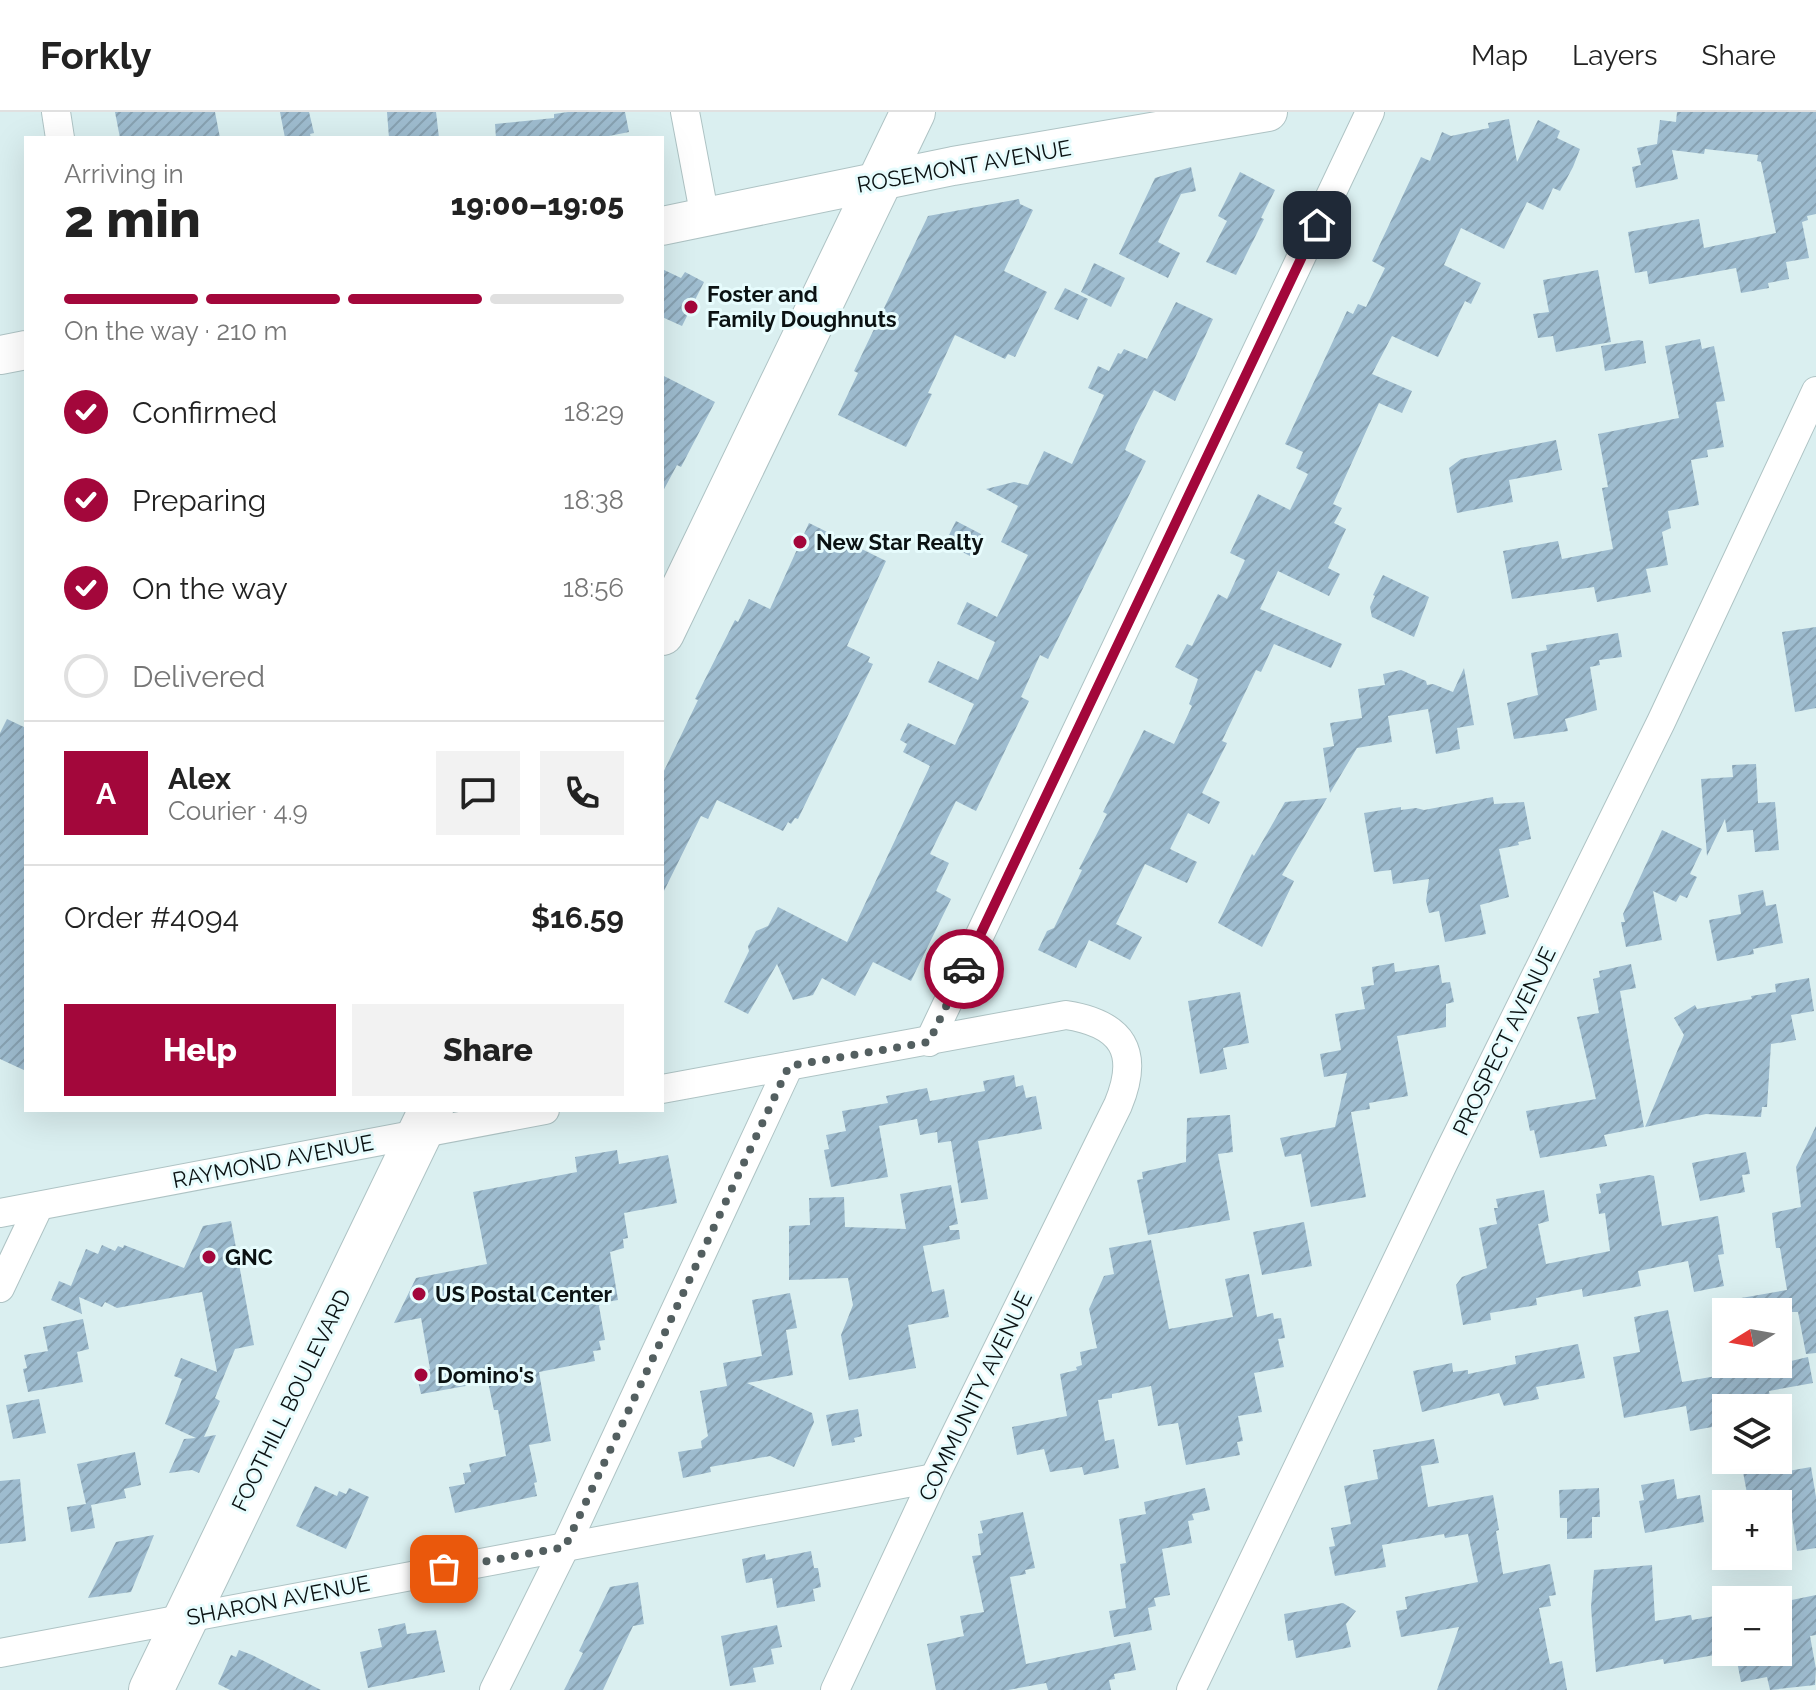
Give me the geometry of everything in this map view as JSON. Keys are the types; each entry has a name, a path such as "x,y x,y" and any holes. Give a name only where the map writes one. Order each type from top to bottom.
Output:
{"main road":[{"path":"664,629 913,112"},
{"name":"FOOTHILL BOULEVARD","path":"151,1690 426,1122"}],"street":[{"path":"56,112 60,136"},
{"path":"685,112 705,218"},
{"name":"ROSEMONT AVENUE","path":"664,226 881,180 1268,112"},
{"path":"664,1089 929,1042 1370,112"},
{"path":"0,355 24,350"},
{"name":"PROSPECT AVENUE","path":"1191,1690 1434,1183 1661,722 1816,391"},
{"name":"COMMUNITY AVENUE","path":"835,1690 934,1478 1118,1105 1129,1069 1125,1048 1109,1029 1085,1018 1066,1015 929,1042"},
{"path":"494,1690 565,1547 789,1066"},
{"name":"RAYMOND AVENUE","path":"0,1213 426,1122 525,1112"},
{"path":"0,1288 39,1206"},
{"name":"SHARON AVENUE","path":"0,1653 934,1478"}],"building":[{"path":"115,112 215,112 220,136 120,136"},
{"path":"280,112 309,112 314,133 310,136 285,136"},
{"path":"387,112 436,112 439,136 389,136"},
{"path":"625,112 629,132 609,136 496,136 495,124 554,118 554,114"},
{"path":"1677,112 1816,112 1816,214 1807,216 1808,220 1802,222 1809,258 1786,262 1789,279 1768,283 1769,288 1741,293 1736,268 1649,284 1647,271 1635,273 1628,232 1699,219 1704,248 1776,233 1758,155 1705,149 1704,154 1672,150 1678,179 1636,188 1632,167 1641,165 1637,148 1657,144 1660,120 1676,122"},
{"path":"1509,119 1517,162 1538,120 1560,131 1557,138 1580,149 1573,167 1560,191 1553,188 1543,210 1527,202 1504,249 1461,228 1444,265 1481,283 1471,304 1465,301 1438,357 1392,336 1372,374 1412,391 1402,413 1379,403 1333,504 1342,508 1334,523 1346,529 1328,568 1340,574 1329,596 1278,571 1260,609 1342,644 1331,668 1274,644 1261,672 1256,670 1222,741 1227,743 1202,793 1220,802 1209,824 1188,813 1170,849 1197,862 1187,883 1145,864 1116,924 1142,937 1130,960 1089,940 1076,968 1038,950 1047,931 1054,928 1082,870 1079,869 1107,814 1103,812 1144,730 1174,744 1192,706 1189,704 1198,679 1175,667 1187,644 1192,646 1218,594 1227,599 1245,560 1230,553 1258,494 1290,510 1308,474 1296,468 1303,452 1285,444 1347,311 1353,314 1358,304 1366,307 1385,268 1372,261 1421,157 1430,161 1442,132 1451,136 1489,128 1488,123"},
{"path":"1191,167 1196,191 1181,194 1158,242 1180,253 1168,278 1119,254 1155,178"},
{"path":"1240,172 1275,190 1236,275 1206,262 1227,221 1218,216"},
{"path":"1019,199 1020,204 1033,210 1004,271 1047,292 1015,357 1008,354 1005,359 955,335 928,393 932,394 906,447 838,415 858,373 854,371 928,216"},
{"path":"1094,263 1125,278 1111,307 1081,292"},
{"path":"664,270 681,278 685,272 704,282 682,326 664,318"},
{"path":"1598,270 1611,342 1556,352 1553,336 1538,338 1533,314 1549,312 1543,280"},
{"path":"1065,288 1088,299 1078,320 1054,309"},
{"path":"1176,302 1213,319 1175,401 1154,390 1135,427 1125,450 1146,461 1048,659 1040,655 1021,697 1029,701 976,811 956,801 930,854 949,863 936,891 951,899 911,981 873,962 855,996 822,978 813,995 793,1000 777,964 748,1014 724,1002 756,931 768,926 778,907 847,942 930,766 903,752 907,744 900,740 908,723 955,745 974,704 928,682 938,661 978,680 995,642 957,624 967,602 997,617 1028,555 1001,542 1018,506 986,489 1014,482 1028,485 1044,451 1072,464 1104,395 1088,388 1098,366 1109,371 1118,353 1121,354 1124,349 1147,359"},
{"path":"1700,339 1702,349 1714,346 1725,401 1716,402 1724,447 1707,450 1708,457 1691,460 1699,505 1668,511 1671,528 1662,532 1668,565 1646,569 1651,592 1597,602 1594,587 1512,599 1503,551 1558,541 1562,559 1613,549 1602,488 1608,487 1598,434 1679,418 1665,346"},
{"path":"1643,341 1646,363 1605,371 1601,346"},
{"path":"664,376 715,402 681,467 677,465 664,489"},
{"path":"1556,440 1562,470 1509,480 1513,502 1457,513 1449,468 1461,459"},
{"path":"956,521 981,534 970,556 945,543"},
{"path":"809,523 886,561 847,646 870,657 868,662 873,664 798,819 795,818 791,824 788,822 783,831 717,800 708,819 701,816 664,891 664,771 698,700 695,699 735,620 738,622 749,599 770,609"},
{"path":"1383,575 1429,597 1414,637 1372,617 1370,607 1373,595"},
{"path":"1816,627 1816,708 1795,712 1782,632"},
{"path":"1618,633 1622,657 1599,660 1600,665 1590,667 1597,710 1565,719 1568,731 1514,739 1507,703 1538,695 1531,653 1547,650 1546,645"},
{"path":"1464,668 1474,725 1457,728 1460,749 1436,754 1428,709 1388,716 1392,742 1357,748 1330,793 1323,748 1334,746 1330,723 1362,718 1358,689 1385,685 1383,674 1401,670 1426,681 1427,685 1433,684 1453,692"},
{"path":"7,719 24,727 24,1070 0,1059 0,733"},
{"path":"1756,764 1758,803 1775,802 1779,850 1755,852 1753,830 1727,832 1725,819 1707,856 1701,779 1733,777 1732,765"},
{"path":"1493,797 1494,804 1524,802 1531,839 1499,849 1509,897 1480,905 1486,934 1445,942 1439,911 1429,913 1426,901 1429,879 1393,884 1391,870 1374,872 1364,813 1401,807 1401,810 1424,810"},
{"path":"1327,798 1282,875 1294,881 1262,947 1218,923 1252,854 1254,856 1285,802"},
{"path":"1662,830 1702,849 1690,874 1697,877 1687,898 1680,895 1676,902 1653,891 1662,940 1626,947 1621,922 1625,922 1623,914"},
{"path":"1763,890 1766,906 1776,904 1783,943 1753,949 1754,954 1717,961 1709,920 1741,914 1738,895"},
{"path":"1394,963 1395,972 1439,965 1442,983 1450,982 1454,1002 1446,1004 1446,1027 1397,1036 1408,1096 1369,1103 1370,1109 1351,1112 1366,1197 1311,1207 1301,1154 1285,1157 1280,1138 1335,1127 1347,1073 1324,1077 1320,1054 1341,1050 1335,1014 1365,1009 1361,987 1374,985 1372,967"},
{"path":"1631,964 1636,988 1620,991 1644,1127 1604,1135 1607,1146 1540,1158 1526,1111 1596,1099 1577,1017 1599,1013 1593,979 1600,977 1599,971"},
{"path":"1809,978 1814,1011 1791,1015 1796,1040 1771,1044 1767,1107 1762,1107 1761,1117 1706,1114 1645,1127 1684,1035 1674,1018 1695,1005 1697,1009 1752,999 1751,996 1776,992 1775,984"},
{"path":"1240,992 1249,1043 1223,1048 1227,1069 1200,1074 1188,1001"},
{"path":"1014,1075 1016,1087 1023,1085 1026,1098 1036,1096 1042,1129 978,1141 988,1199 961,1203 951,1141 938,1143 937,1132 920,1135 917,1119 879,1126 888,1177 831,1187 824,1150 829,1149 826,1135 846,1131 842,1111 888,1103 886,1096 927,1088 930,1101 985,1091 983,1081"},
{"path":"1230,1115 1233,1152 1218,1154 1230,1220 1148,1235 1137,1180 1143,1179 1142,1172 1186,1162 1187,1118"},
{"path":"1816,1126 1816,1353 1806,1354 1798,1312 1792,1312 1792,1298 1741,1298 1787,1290 1780,1248 1776,1248 1772,1213 1801,1207 1796,1167"},
{"path":"617,1150 619,1164 668,1155 677,1203 624,1213 628,1238 623,1239 624,1248 610,1252 618,1300 599,1306 605,1340 599,1341 601,1350 593,1351 595,1361 539,1372 551,1441 529,1445 537,1496 455,1513 449,1487 465,1484 463,1473 471,1472 469,1464 506,1456 498,1410 494,1410 488,1382 421,1394 416,1372 430,1369 421,1318 394,1323 416,1278 487,1264 473,1192 577,1172 575,1157"},
{"path":"1746,1152 1750,1174 1742,1175 1745,1192 1700,1201 1692,1163"},
{"path":"1654,1176 1662,1226 1718,1216 1724,1254 1718,1255 1724,1286 1694,1292 1688,1261 1638,1271 1641,1286 1583,1297 1582,1289 1536,1298 1537,1305 1490,1313 1491,1320 1463,1325 1456,1285 1462,1277 1487,1268 1479,1228 1497,1224 1496,1199 1544,1190 1549,1221 1538,1224 1546,1264 1610,1251 1605,1213 1599,1214 1596,1194 1601,1193 1599,1184"},
{"path":"951,1185 958,1224 949,1226 950,1230 959,1230 960,1239 923,1246 932,1292 944,1289 949,1317 908,1325 916,1368 849,1380 841,1335 853,1305 848,1278 789,1280 789,1226 810,1225 809,1198 844,1197 845,1227 906,1229 900,1194"},
{"path":"231,1221 254,1345 235,1349 215,1398 220,1401 204,1437 216,1435 199,1473 192,1470 169,1473 184,1439 196,1438 165,1424 182,1379 174,1376 181,1358 217,1372 202,1292 117,1308 105,1302 102,1307 79,1297 82,1314 51,1300 59,1281 71,1286 86,1249 98,1254 102,1245 115,1251 118,1246 123,1248 124,1245 184,1268 203,1226"},
{"path":"1304,1222 1312,1266 1262,1275 1253,1232"},
{"path":"1151,1240 1169,1329 1233,1317 1225,1279 1249,1274 1257,1317 1273,1313 1274,1319 1281,1318 1285,1338 1278,1339 1284,1367 1254,1373 1262,1412 1238,1416 1243,1441 1237,1442 1240,1455 1186,1465 1178,1423 1158,1426 1151,1386 1098,1400 1105,1441 1114,1439 1119,1468 1084,1475 1082,1467 1050,1472 1044,1449 1017,1455 1012,1427 1067,1416 1060,1374 1077,1370 1076,1367 1082,1365 1080,1352 1097,1348 1089,1309 1104,1276 1114,1274 1109,1248"},
{"path":"790,1293 797,1328 786,1330 793,1375 747,1383 812,1413 814,1422 794,1467 770,1456 710,1467 711,1472 683,1478 678,1452 702,1448 701,1441 708,1436 700,1391 727,1386 723,1363 762,1356 752,1300"},
{"path":"1668,1310 1682,1382 1712,1377 1792,1378 1792,1361 1808,1357 1813,1383 1769,1391 1770,1394 1712,1394 1712,1427 1690,1431 1686,1406 1624,1418 1613,1357 1640,1352 1634,1317"},
{"path":"83,1319 89,1349 77,1352 83,1382 28,1392 23,1369 27,1368 24,1355 48,1351 43,1327"},
{"path":"1578,1344 1585,1378 1536,1387 1539,1399 1504,1406 1499,1393 1422,1412 1413,1371 1452,1363 1453,1372 1468,1370 1468,1374 1516,1364 1515,1356"},
{"path":"39,1399 46,1433 13,1439 6,1405"},
{"path":"858,1409 862,1436 854,1438 855,1442 832,1446 826,1415"},
{"path":"1434,1439 1439,1463 1421,1466 1428,1507 1493,1495 1503,1574 1550,1564 1556,1595 1549,1596 1551,1606 1539,1608 1550,1664 1562,1661 1567,1690 1437,1690 1459,1627 1401,1637 1396,1611 1407,1609 1405,1597 1478,1582 1468,1534 1445,1538 1444,1534 1382,1545 1386,1567 1335,1576 1329,1547 1335,1546 1331,1528 1351,1524 1344,1486 1378,1479 1373,1450"},
{"path":"135,1452 141,1485 124,1489 126,1498 91,1505 95,1528 71,1532 67,1507 86,1504 77,1464"},
{"path":"1811,1467 1816,1497 1816,1548 1797,1551 1792,1490 1746,1490 1743,1474 1792,1474 1792,1470"},
{"path":"20,1479 26,1541 0,1544 0,1481"},
{"path":"1674,1479 1677,1499 1700,1495 1704,1522 1645,1533 1639,1501 1644,1500 1641,1485"},
{"path":"315,1486 337,1496 339,1491 346,1494 349,1488 369,1497 346,1549 296,1526"},
{"path":"1205,1488 1210,1510 1192,1514 1194,1520 1188,1521 1192,1543 1162,1549 1170,1595 1154,1598 1156,1606 1148,1608 1152,1630 1114,1637 1109,1611 1126,1608 1120,1564 1126,1563 1119,1519 1146,1514 1144,1502"},
{"path":"1599,1488 1600,1517 1592,1517 1592,1538 1567,1539 1567,1518 1560,1518 1559,1490"},
{"path":"1023,1512 1035,1568 1025,1570 1026,1574 1010,1577 1026,1664 1130,1642 1136,1670 1114,1674 1115,1679 1109,1680 1111,1690 1048,1690 1046,1683 1008,1690 936,1690 927,1644 964,1636 960,1616 984,1612 972,1556 981,1555 978,1534 983,1533 980,1521"},
{"path":"154,1535 131,1592 88,1598 116,1542"},
{"path":"811,1551 821,1587 813,1589 815,1601 777,1608 772,1578 746,1583 742,1559 765,1554 766,1560"},
{"path":"1652,1565 1655,1621 1691,1615 1692,1620 1712,1616 1712,1655 1664,1664 1663,1659 1596,1672 1591,1607 1594,1570"},
{"path":"638,1582 644,1624 633,1626 603,1690 564,1690 610,1587"},
{"path":"1816,1595 1816,1635 1810,1636 1816,1669 1815,1685 1770,1690 1767,1677 1741,1682 1738,1666 1792,1666 1792,1600"},
{"path":"1343,1603 1356,1611 1346,1624 1351,1647 1296,1658 1293,1640 1288,1641 1284,1614"},
{"path":"405,1623 407,1634 436,1630 445,1672 368,1688 360,1652 382,1647 378,1629"},
{"path":"777,1625 782,1647 771,1649 774,1664 753,1668 756,1682 730,1686 721,1636"},
{"path":"239,1650 321,1690 230,1690 218,1684 231,1655 236,1657"}],"way so far":[{"path":"444,1569 565,1547 789,1066 929,1042 964,969"}],"place":[{"name":"Foster and Family Doughnuts","path":"691,307"},
{"name":"New Star Realty","path":"800,542"},
{"name":"GNC","path":"209,1257"},
{"name":"US Postal Center","path":"419,1294"},
{"name":"Domino's","path":"421,1375"}],"route":[{"path":"964,969 1317,225"}]}
